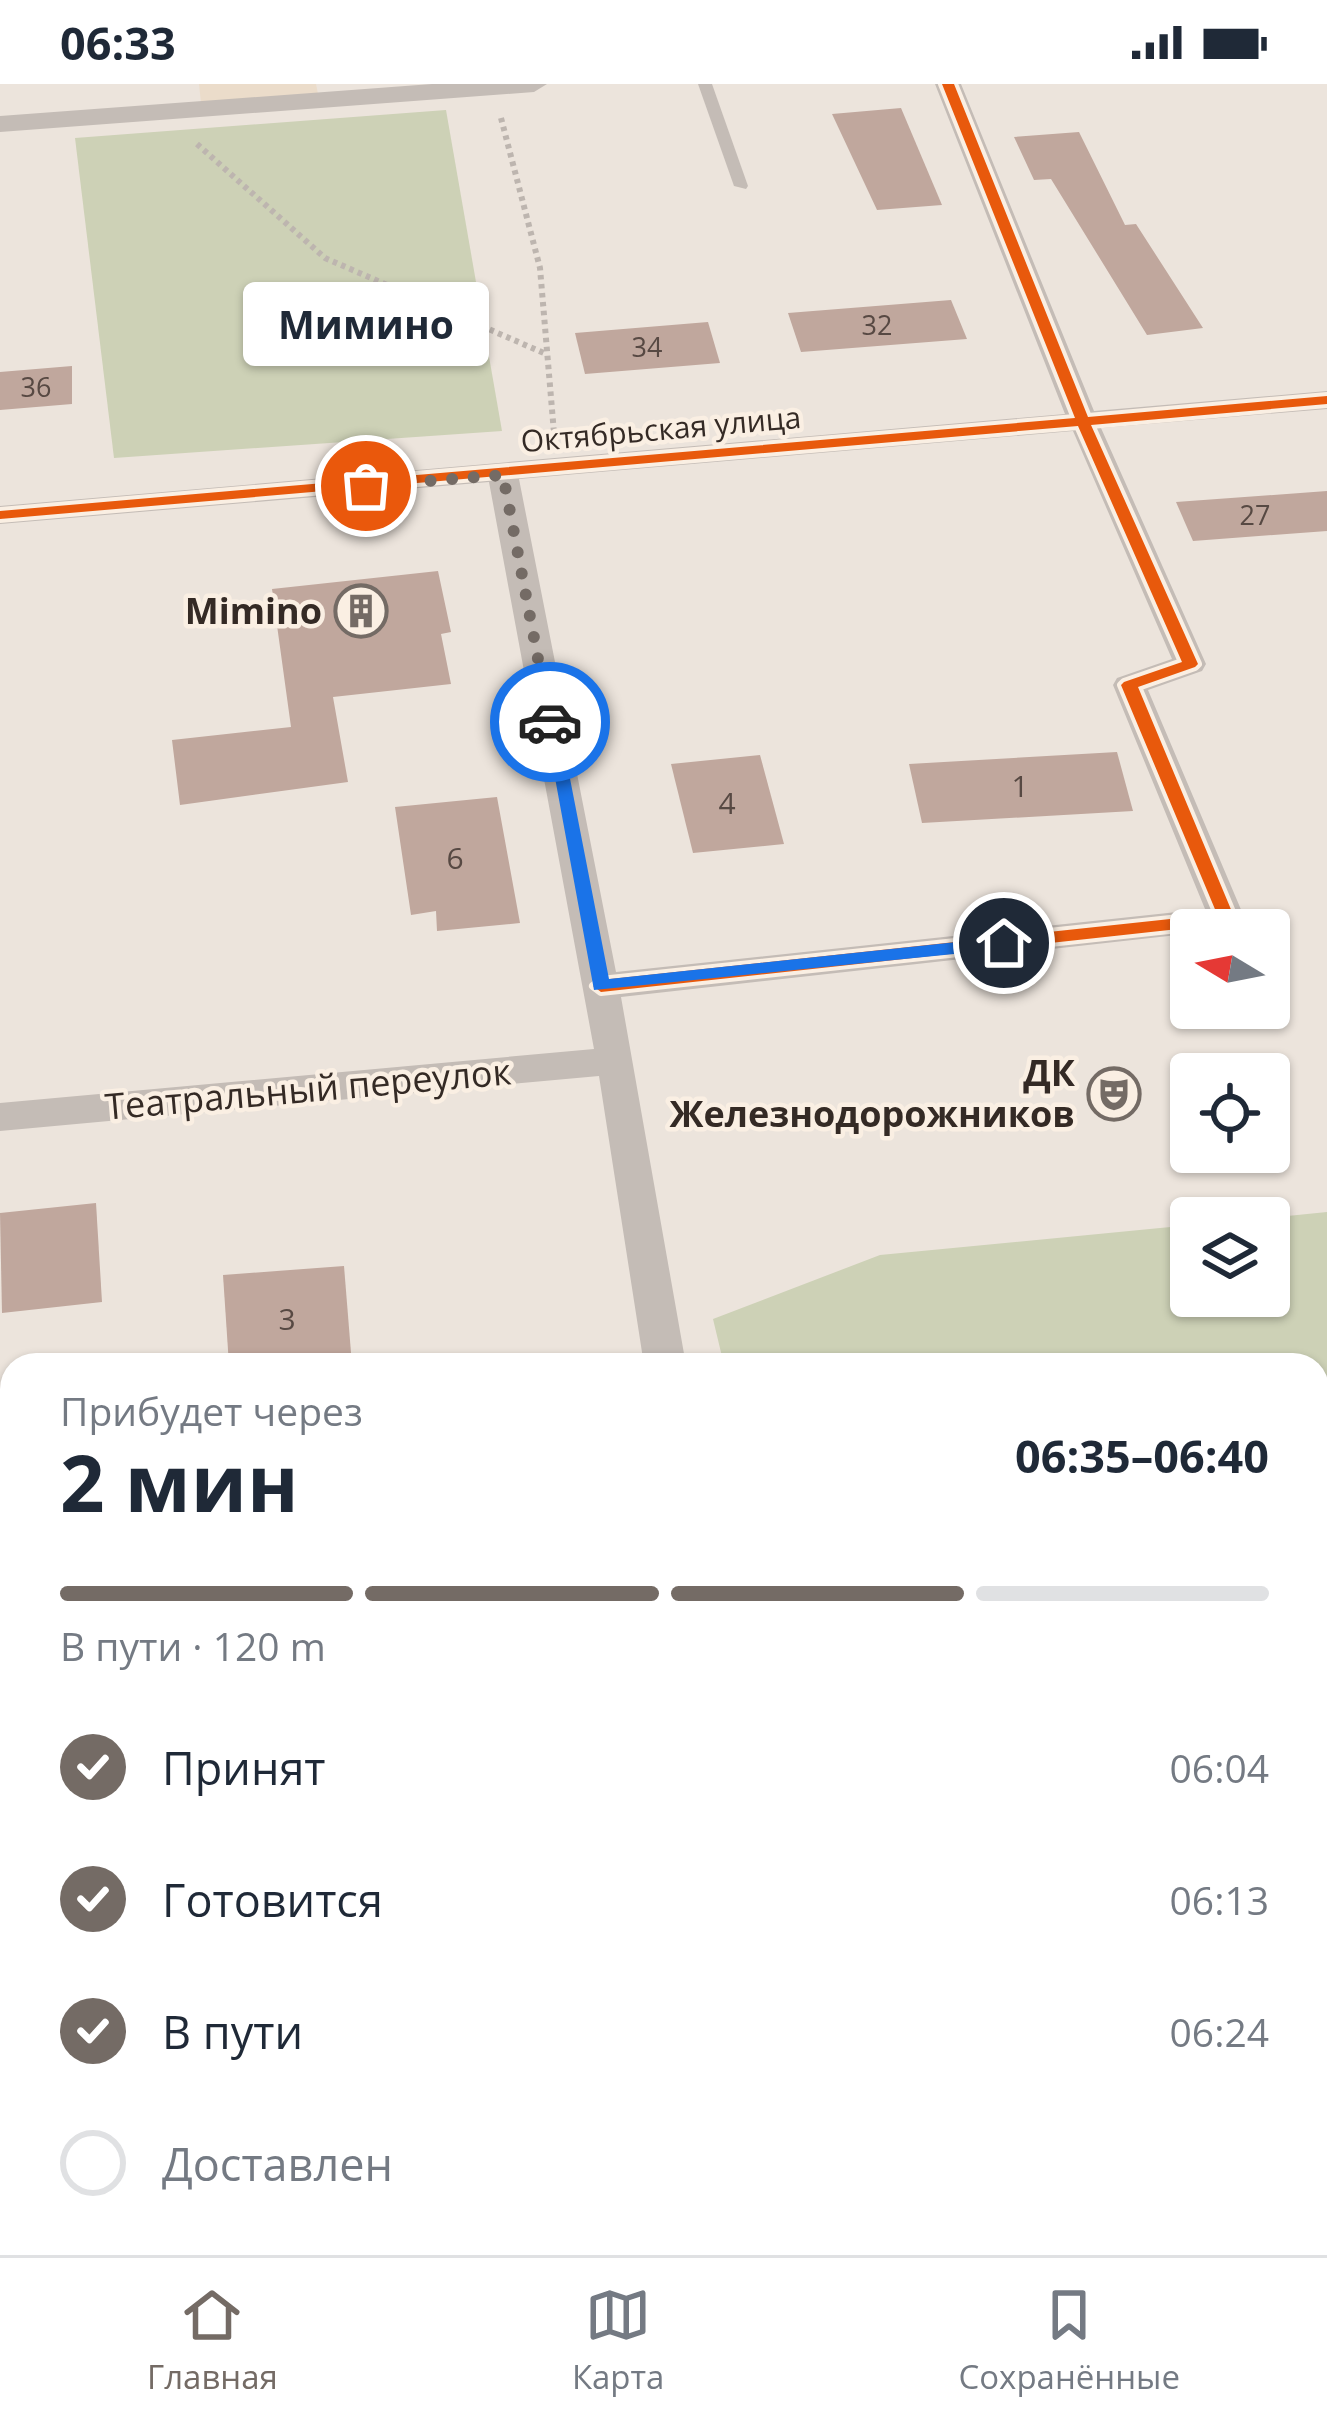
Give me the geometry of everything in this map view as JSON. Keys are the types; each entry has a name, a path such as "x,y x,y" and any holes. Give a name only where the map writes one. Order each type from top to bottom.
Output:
{"street":[{"path":"0,124 534,84"},
{"path":"601,986 1227,919 1129,685 1190,664 1083,421 948,84"},
{"name":"Октябрьская улица","path":"0,515 1327,400"},
{"path":"503,475 615,1060 663,1353"},
{"name":"Театральный переулок","path":"0,1117 615,1060"}],"lane":[{"path":"705,84 741,186"}],"path":[{"path":"492,87 540,268 558,470"},
{"path":"160,112 326,258 546,354"}],"green space":[{"path":"446,110 502,431 114,458 75,138"},
{"path":"1327,1212 1327,1353 721,1353 713,1319 880,1255 1170,1227 1170,1317 1290,1317 1290,1216"}],"shaded area":[{"path":"199,84 316,84 318,94 201,103"}],"building":[{"path":"901,108 942,205 877,210 832,114"},
{"path":"1079,132 1125,225 1136,224 1203,328 1147,335 1051,179 1034,180 1014,137"},
{"path":"951,300 967,339 801,352 788,313"},
{"path":"708,322 720,363 585,374 575,333"},
{"path":"72,366 72,404 0,410 0,372"},
{"path":"1327,491 1327,531 1193,541 1176,502"},
{"path":"438,571 451,632 441,634 451,684 333,697 348,782 180,805 172,740 291,727 272,589"},
{"path":"1117,752 1133,811 922,823 909,764"},
{"path":"760,755 784,844 693,853 671,764"},
{"path":"497,797 520,923 437,931 436,911 411,915 395,807"},
{"path":"96,1203 102,1302 2,1313 0,1213"},
{"path":"344,1266 351,1353 228,1353 223,1275"}],"cycle path":[{"path":"601,986 1227,919 1129,685 1190,664 1083,421 948,84"},
{"path":"0,515 1327,400"}],"way so far":[{"path":"366,486 503,475 550,722"}],"place":[{"name":"Мимино","path":"366,486"},
{"name":"Mimino","path":"361,611"},
{"name":"ДК Железнодорожников","path":"1114,1094"}],"route":[{"path":"550,722 601,986 1004,943"}]}
